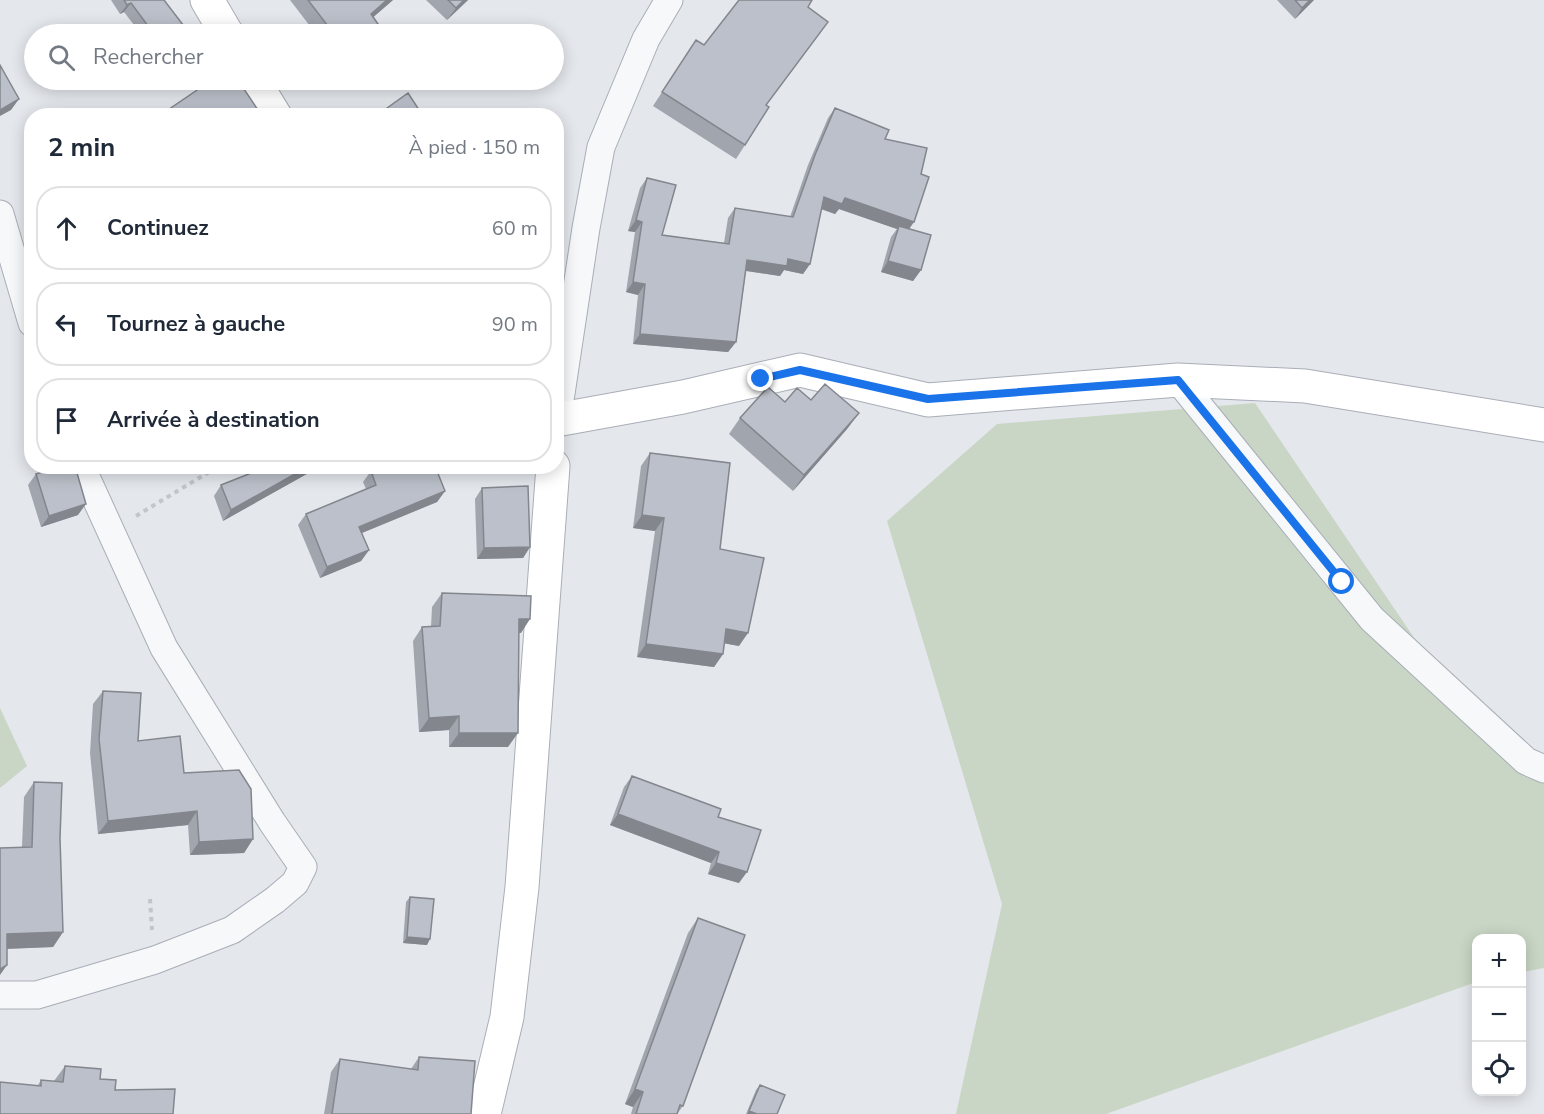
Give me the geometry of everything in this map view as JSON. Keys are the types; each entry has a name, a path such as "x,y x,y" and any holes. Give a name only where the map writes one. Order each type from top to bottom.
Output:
{"street":[{"path":"207,0 221,24"},
{"path":"564,369 601,147 646,39 669,0"},
{"path":"259,90 270,108"},
{"path":"0,214 24,296"},
{"path":"564,419 683,397 800,370 928,399 1178,380 1305,386 1544,425"},
{"path":"1178,380 1372,619 1526,761 1544,769"},
{"path":"0,995 37,995 155,960 232,930 295,883 303,867 272,822 164,648 84,474"},
{"path":"484,1114 507,1017 522,887 552,474"}],"path":[{"path":"109,532 206,474"}],"green space":[{"path":"1255,403 1461,707 1544,755 1544,968 1526,971 1526,934 1472,934 1472,983 1106,1114 956,1114 1002,904 887,521 997,424"},
{"path":"0,708 27,766 0,788"}],"building":[{"path":"124,0 164,0 182,24 147,24 131,3 127,5"},
{"path":"308,0 387,0 371,14 378,24 326,24"},
{"path":"448,0 464,0 456,8"},
{"path":"739,0 812,0 808,7 828,22 766,105 769,107 745,145 662,92 696,40 704,45"},
{"path":"1295,0 1310,0 1302,8"},
{"path":"0,65 19,99 0,110"},
{"path":"197,90 245,90 257,108 171,108"},
{"path":"408,93 418,108 387,108"},
{"path":"835,108 889,130 885,139 927,148 921,174 929,177 914,222 845,198 842,204 824,197 810,264 788,259 787,266 747,260 736,342 640,334 645,284 633,282 642,222 636,220 647,178 676,185 662,235 729,244 735,208 793,217"},
{"path":"899,226 931,235 921,270 888,261"},
{"path":"825,384 859,413 804,475 740,418 768,387 785,402 797,388 811,400"},
{"path":"650,453 730,463 720,549 764,558 748,633 726,629 723,654 646,644 664,518 642,515"},
{"path":"36,474 77,474 86,504 49,516"},
{"path":"249,474 295,474 231,510 221,485"},
{"path":"372,474 438,474 445,491 359,527 369,550 327,567 306,514 376,485"},
{"path":"528,486 530,547 484,548 482,488"},
{"path":"442,593 531,596 530,619 519,619 518,733 459,733 459,716 429,718 422,627 440,626"},
{"path":"103,691 141,693 138,741 180,736 184,773 239,770 251,789 253,839 199,842 197,811 108,821 99,739"},
{"path":"632,776 721,809 718,817 761,830 747,872 716,863 719,852 618,814"},
{"path":"34,782 62,783 60,838 63,932 7,934 7,965 0,969 0,848 32,847"},
{"path":"410,897 434,899 430,939 407,937"},
{"path":"698,918 745,935 683,1106 680,1105 677,1114 636,1114 643,1092 635,1089"},
{"path":"419,1057 475,1061 471,1114 332,1114 340,1059 418,1070"},
{"path":"65,1066 101,1069 100,1079 116,1080 115,1090 175,1089 173,1114 0,1114 0,1082 41,1086 41,1080 63,1082"},
{"path":"760,1085 785,1095 777,1114 757,1114 749,1111"}],"route":[{"path":"761,379 800,370 928,399 1178,380 1342,582"}]}
